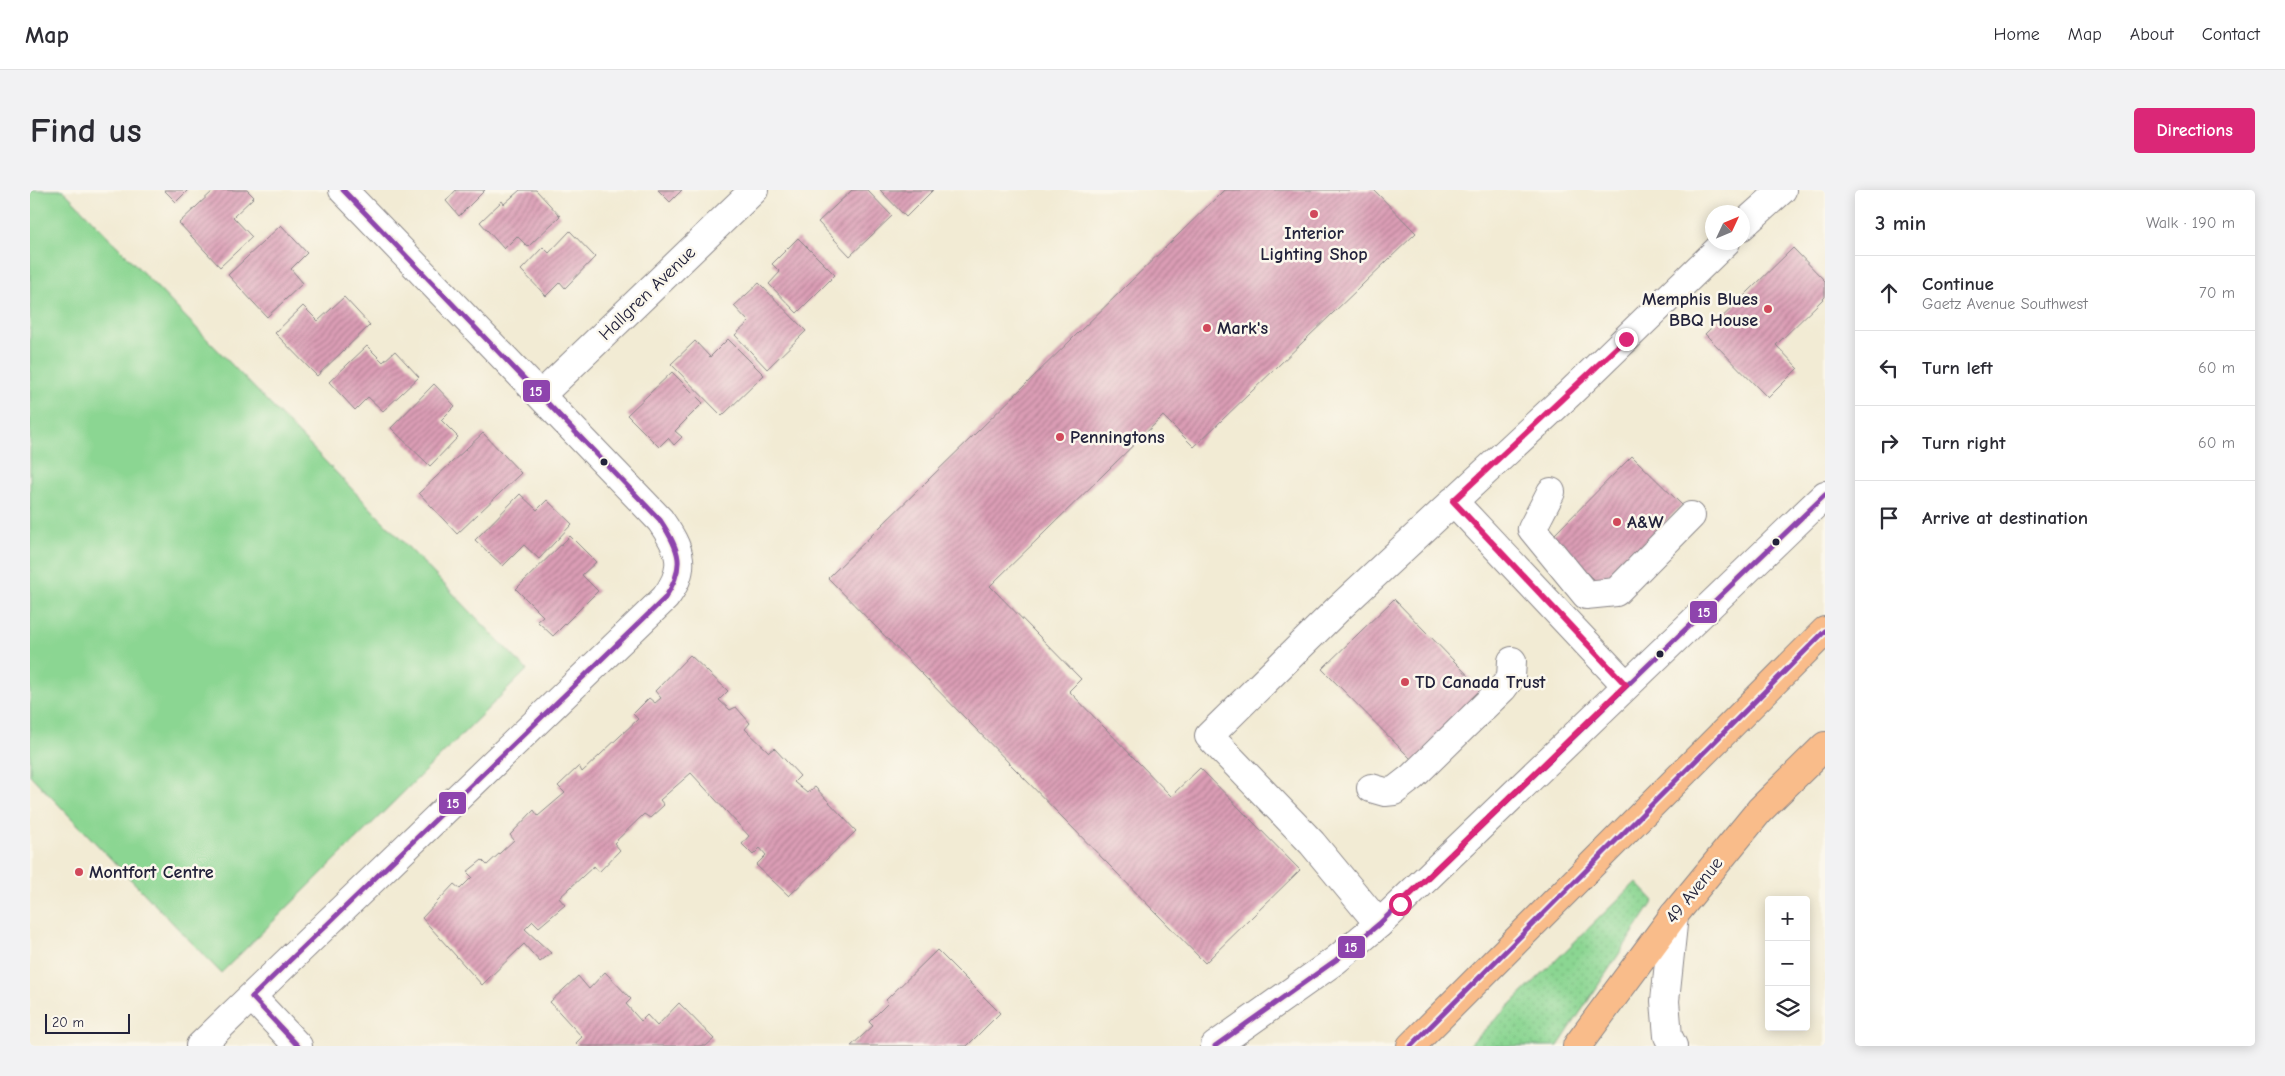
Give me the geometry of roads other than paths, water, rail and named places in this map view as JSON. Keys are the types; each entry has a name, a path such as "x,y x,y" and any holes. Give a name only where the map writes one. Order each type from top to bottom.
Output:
{"main road":[{"path":"1411,1046 1825,630"},
{"name":"49 Avenue","path":"1577,1046 1674,915 1760,810 1825,746"}],"street":[{"path":"200,1046 665,598 674,587 680,571 680,559 676,547 660,520 342,190"},
{"name":"Hallgren Avenue","path":"541,395 754,190"},
{"path":"1750,219 1782,190"},
{"path":"1379,924 1312,844 1209,736 1718,250"},
{"path":"1551,492 1532,528 1586,595 1616,592 1691,516"},
{"path":"1215,1046 1336,960 1379,924 1825,495"},
{"path":"1453,501 1626,685"},
{"path":"1371,788 1384,792 1394,791 1412,777 1503,688 1511,677 1512,661"},
{"path":"1673,1046 1668,1036 1665,1002 1674,915"},
{"path":"252,997 298,1046"}],"place":[{"name":"Interior Lighting Shop","path":"1314,214"},
{"name":"Memphis Blues BBQ House","path":"1768,309"},
{"name":"Mark's","path":"1207,328"},
{"name":"Penningtons","path":"1060,437"},
{"name":"A&W","path":"1617,522"},
{"name":"TD Canada Trust","path":"1405,682"},
{"name":"Montfort Centre","path":"79,872"}]}
